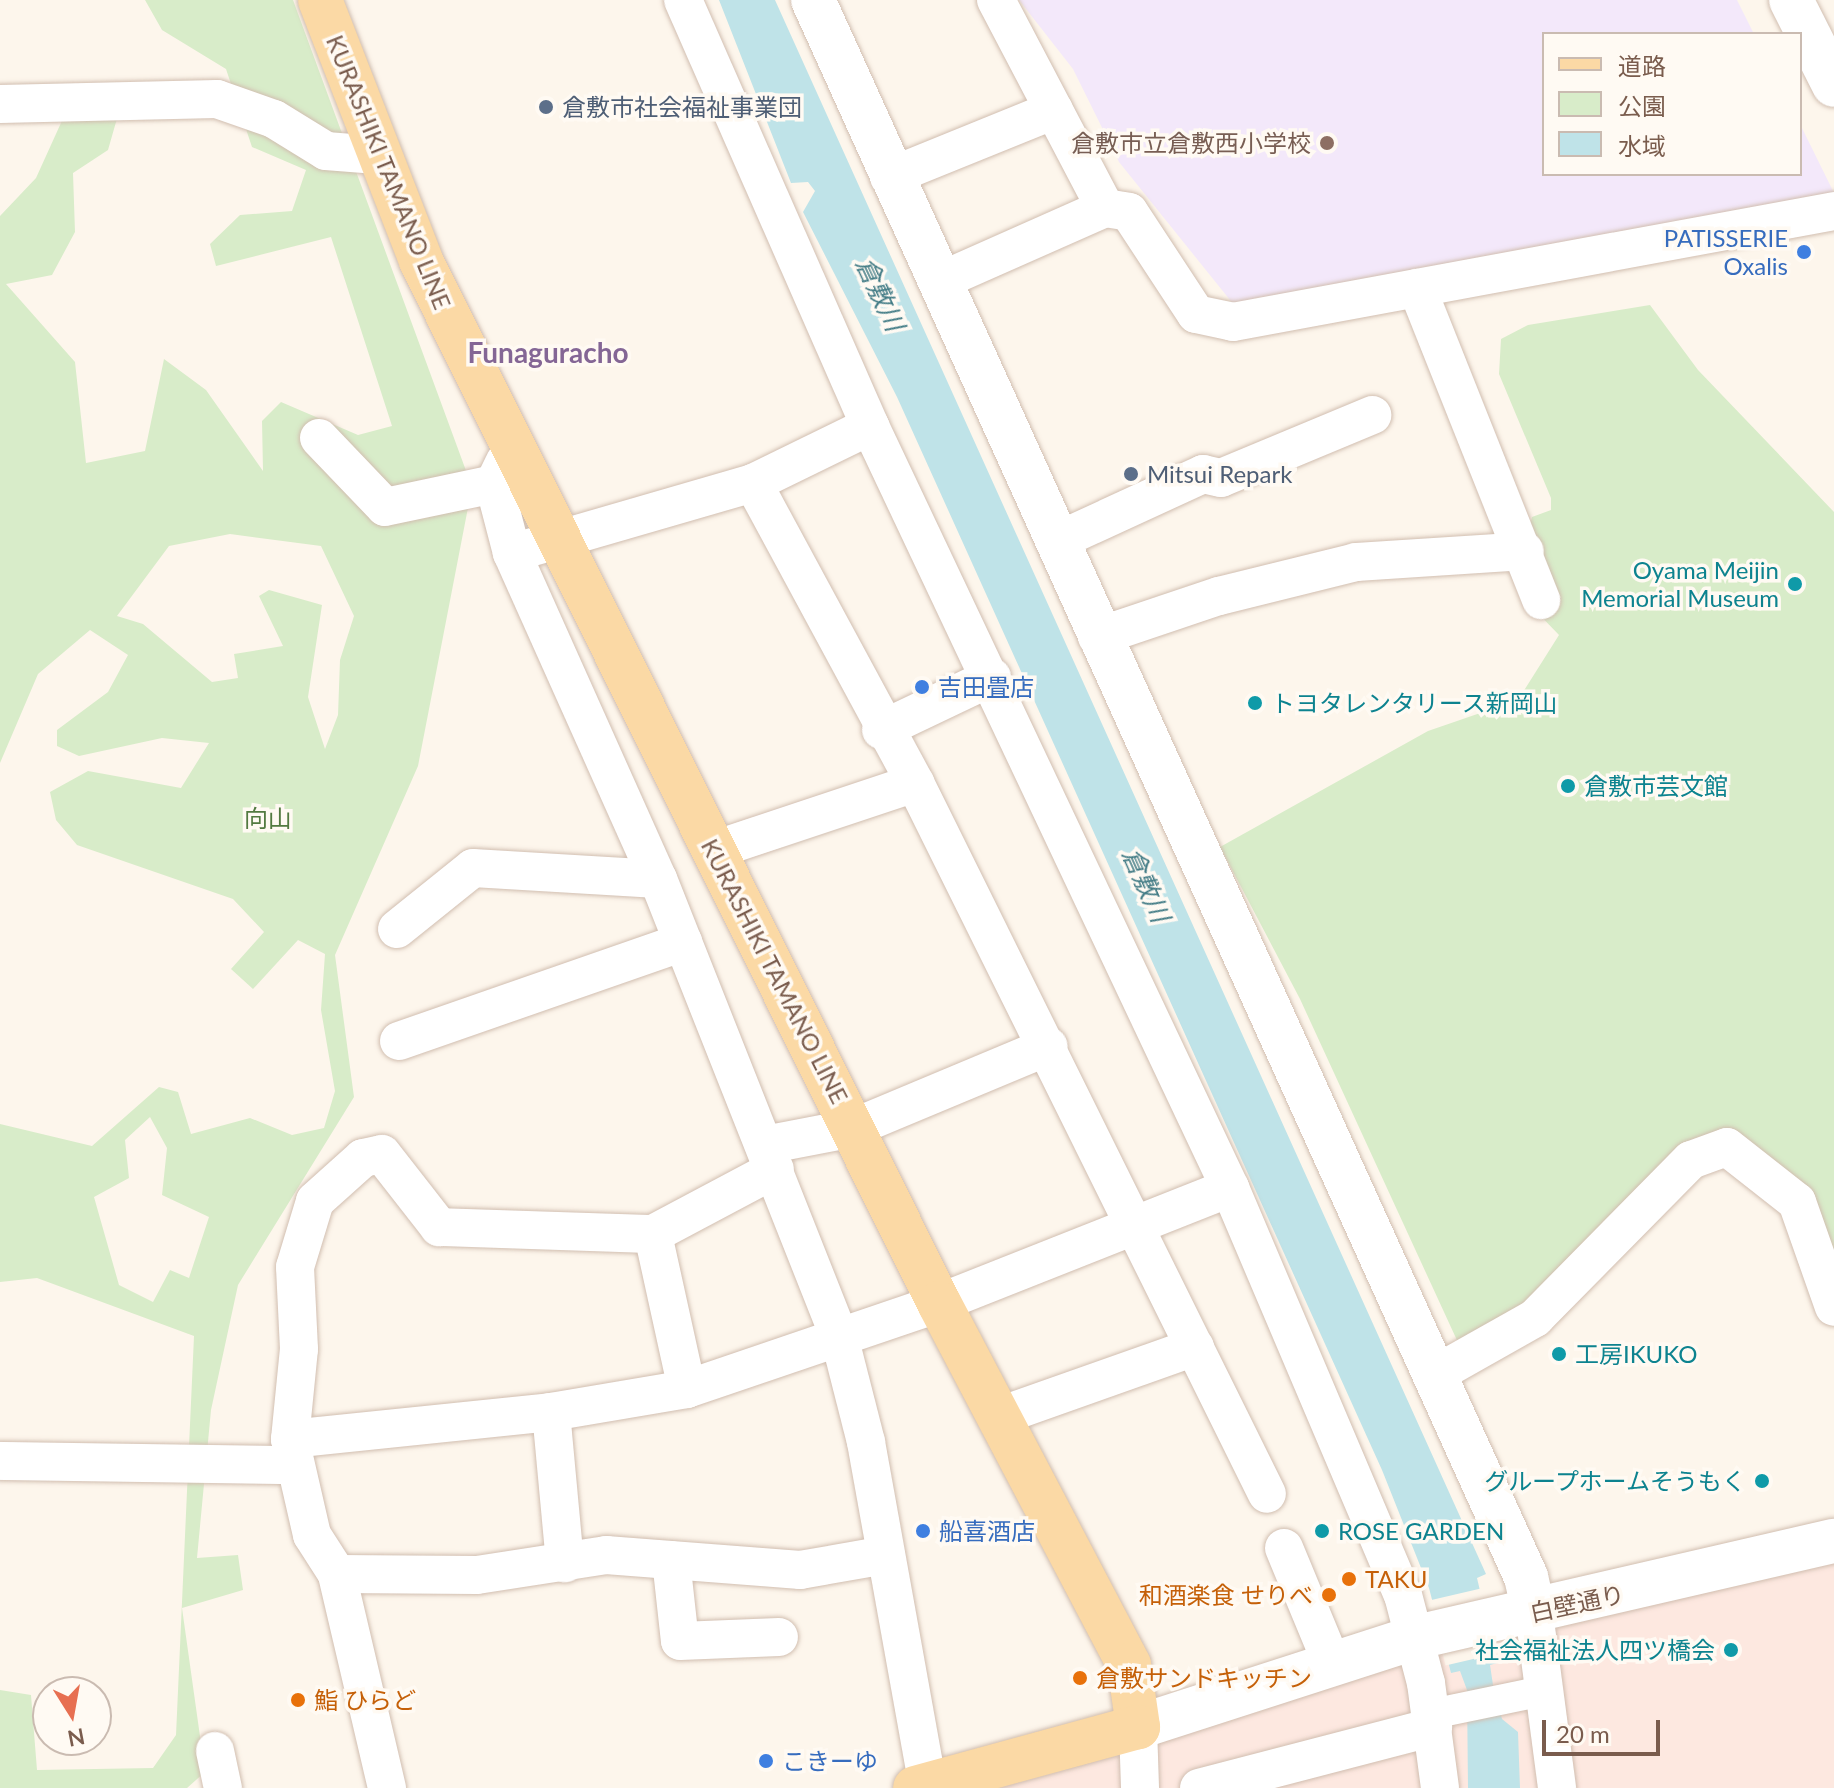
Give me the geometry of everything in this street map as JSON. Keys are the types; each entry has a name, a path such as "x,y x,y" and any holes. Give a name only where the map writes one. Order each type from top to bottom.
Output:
{"main road":[{"name":"KURASHIKI TAMANO LINE","path":"320,0 377,155 503,465 556,539 997,1417 1129,1665 1138,1727"},
{"path":"922,1786 1138,1727"}],"street":[{"path":"683,0 870,426 992,677 1230,1188 1427,1635 1443,1716 1440,1788"},
{"path":"813,0 889,177 1526,1577 1548,1690 1557,1788"},
{"path":"996,0 1105,208"},
{"path":"1791,0 1834,85"},
{"path":"0,104 217,99 274,119 326,151 377,155"},
{"path":"889,177 1054,110"},
{"path":"938,282 1105,208 1129,212 1196,314 1233,322 1834,211"},
{"path":"1417,288 1525,551 1541,600"},
{"path":"1055,542 1203,474 1221,478 1372,415"},
{"path":"512,553 753,483 870,426"},
{"path":"319,438 385,507 503,465 512,553 658,879 839,1336 886,1555 922,1786"},
{"path":"753,483 881,730 915,783 1049,1046 1267,1494"},
{"path":"1097,637 1219,596 1356,562 1525,551"},
{"path":"881,730 992,677"},
{"path":"714,850 915,783"},
{"path":"397,929 473,868 658,879"},
{"path":"399,1041 683,942"},
{"path":"387,1788 337,1574 312,1535 293,1452 299,1349 295,1267 315,1201 363,1158 382,1154 439,1227 653,1234 770,1157 853,1128 1049,1046"},
{"path":"1434,1375 1535,1318 1691,1160 1727,1147 1797,1202 1834,1307"},
{"path":"0,1461 293,1452 687,1389 939,1303 1230,1188"},
{"path":"653,1234 687,1389"},
{"path":"997,1417 1195,1347"},
{"path":"551,1412 565,1563"},
{"name":"白壁通り","path":"1138,1727 1427,1635 1534,1613 1834,1541"},
{"path":"1284,1548 1332,1664"},
{"path":"337,1574 477,1575 606,1555 800,1570 886,1555"},
{"path":"671,1560 680,1641 779,1637"},
{"path":"1199,1788 1504,1698 1548,1690"},
{"path":"1138,1727 1140,1788"},
{"path":"215,1751 223,1788"}],"shaded area":[{"name":"倉敷市立倉敷西小学校","path":"1019,0 1737,0 1753,32 1542,32 1542,176 1802,176 1802,128 1834,193 1234,305 1119,162 1073,69"},
{"path":"1834,1559 1834,1788 975,1788 1390,1665"}],"green space":[{"name":"向山","path":"145,0 293,0 472,487 418,766 335,955 354,1097 238,1285 211,1410 197,1558 238,1555 243,1590 182,1608 205,1772 187,1788 0,1788 0,1690 31,1695 32,1756 36,1756 37,1770 153,1768 176,1735 194,1336 37,1278 0,1282 0,1124 92,1146 159,1087 178,1092 191,1134 250,1118 292,1135 324,1128 335,1091 321,1010 325,954 298,940 253,989 231,969 264,932 233,899 77,845 56,820 50,792 88,771 181,788 209,743 162,738 79,756 57,746 57,730 108,692 128,655 90,630 38,674 0,763 0,216 36,178 75,92 118,115 108,150 73,173 75,232 52,275 6,284 75,362 86,463 145,451 164,359 206,390 263,471 262,421 281,402 358,435 392,426 331,237 216,266 210,244 240,215 292,211 306,170 252,147 226,69 162,30","holes":["230,534 321,546 354,616 340,660 338,715 325,749 308,697 322,605 269,590 259,596 283,646 234,654 238,678 212,682 143,624 117,616 169,546","150,1117 167,1148 162,1195 209,1217 189,1278 170,1270 153,1302 119,1285 94,1197 129,1178 125,1140"]},
{"path":"1650,305 1698,370 1834,512 1834,1276 1731,1136 1500,1327 1461,1349 1300,999 1220,847 1428,731 1518,700 1559,635 1530,605 1528,534 1532,517 1551,510 1551,498 1499,374 1501,339 1528,325"}],"water":[{"name":"倉敷川","path":"719,0 775,0 1486,1574 1477,1578 1497,1663 1490,1665 1493,1685 1502,1719 1518,1732 1520,1788 1468,1788 1467,1690 1460,1671 1451,1673 1429,1588 1382,1470 897,397 803,212 815,191 808,182 791,183"}],"pier":[{"path":"1483,1588 1498,1653 1445,1665 1430,1600"}],"place":[{"name":"倉敷市社会福祉事業団","path":"546,107"},
{"name":"倉敷市立倉敷西小学校","path":"1327,143"},
{"name":"PATISSERIE Oxalis","path":"1804,252"},
{"name":"Mitsui Repark","path":"1131,474"},
{"name":"Oyama Meijin Memorial Museum","path":"1795,584"},
{"name":"吉田畳店","path":"922,687"},
{"name":"トヨタレンタリース新岡山","path":"1255,703"},
{"name":"倉敷市芸文館","path":"1568,786"},
{"name":"工房IKUKO","path":"1559,1354"},
{"name":"グループホームそうもく","path":"1762,1481"},
{"name":"船喜酒店","path":"923,1531"},
{"name":"ROSE GARDEN","path":"1322,1531"},
{"name":"TAKU","path":"1349,1579"},
{"name":"和酒楽食 せりべ","path":"1329,1595"},
{"name":"社会福祉法人四ツ橋会","path":"1731,1650"},
{"name":"倉敷サンドキッチン","path":"1080,1678"},
{"name":"鮨 ひらど","path":"298,1700"},
{"name":"こきーゆ","path":"766,1761"}],"district":[{"name":"Funaguracho","path":"548,352"}]}
